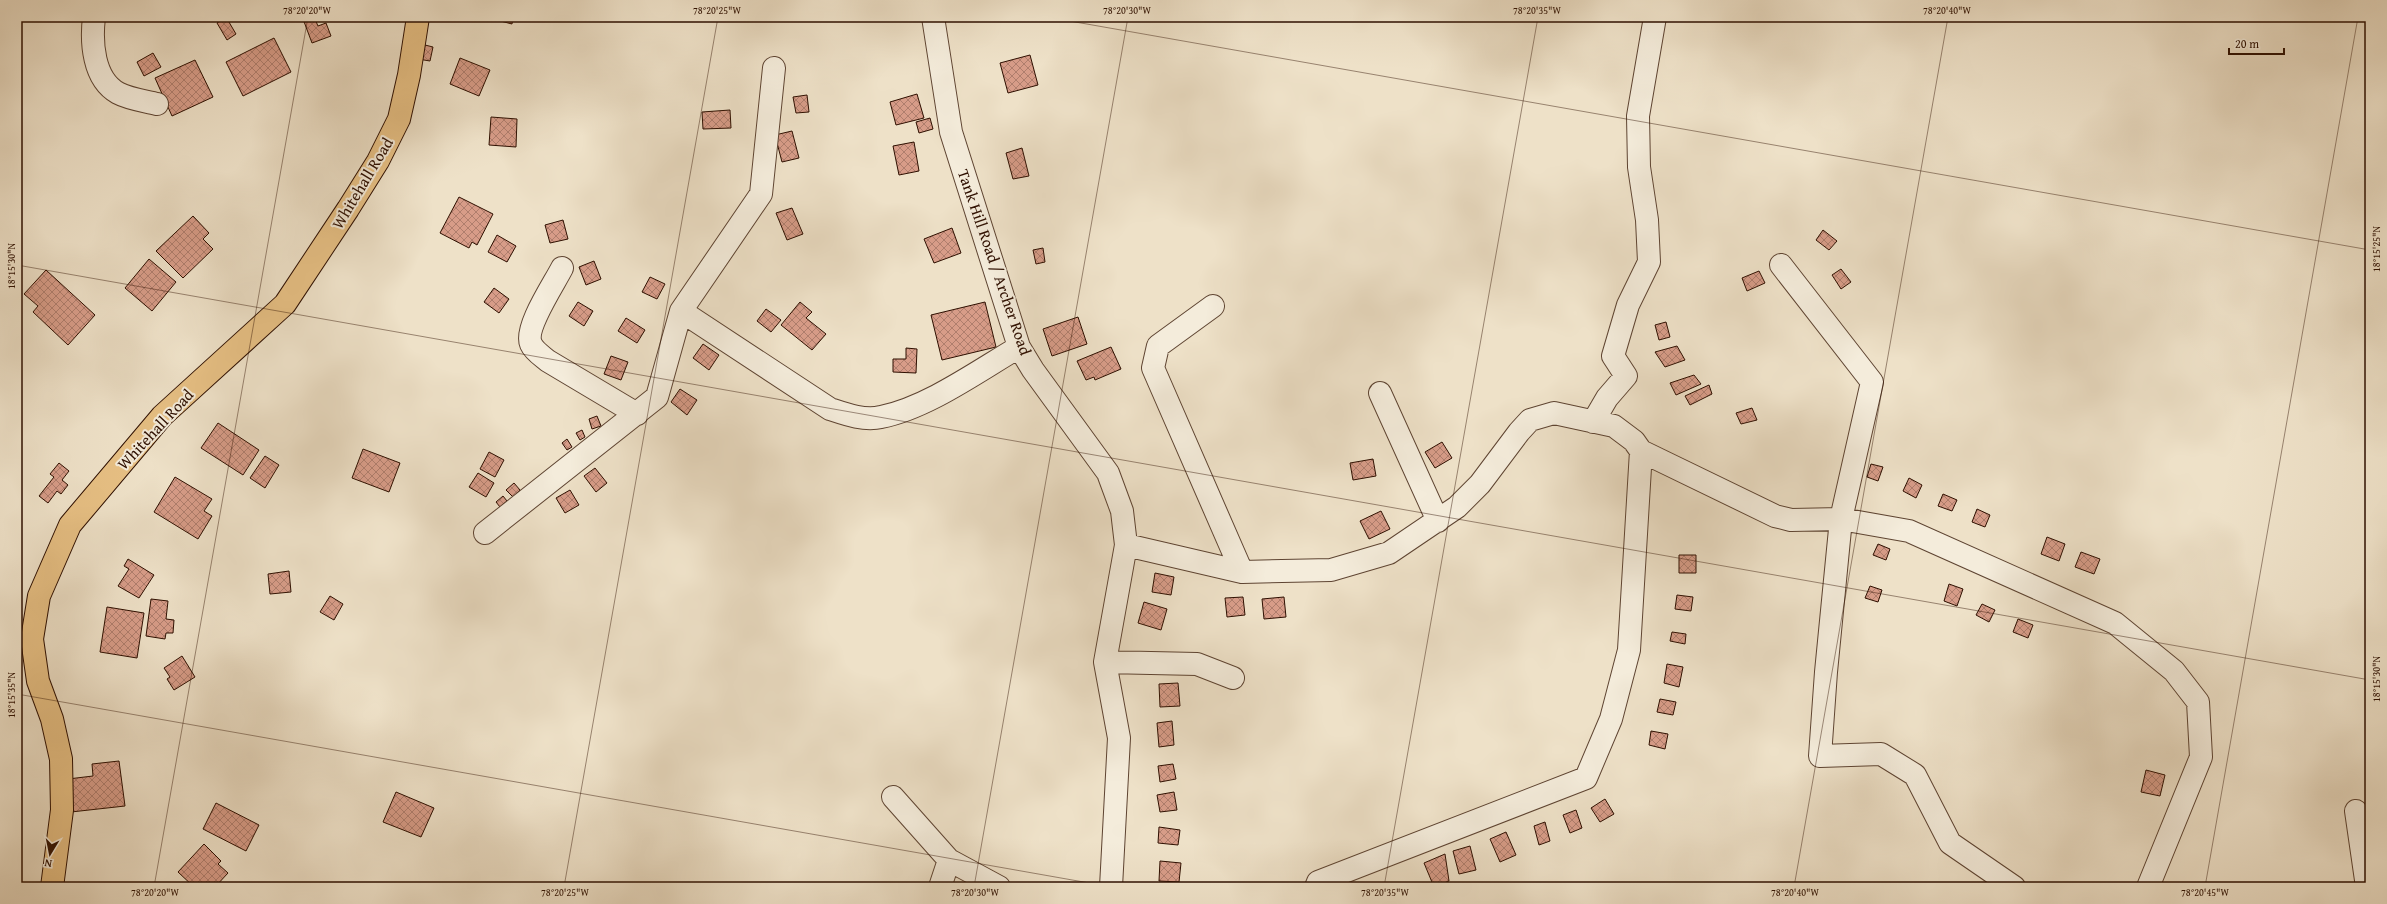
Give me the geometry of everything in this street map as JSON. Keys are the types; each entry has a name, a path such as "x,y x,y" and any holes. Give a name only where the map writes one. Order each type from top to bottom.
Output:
{"main road":[{"name":"Whitehall Road","path":"52,887 62,810 61,759 52,719 38,681 32,639 39,596 70,525 162,416 285,304 348,209 378,161 399,119 409,75 418,17"}],"street":[{"path":"94,17 92,32 98,68 105,83 118,94 157,104"},
{"name":"Tank Hill Road / Archer Road","path":"933,17 951,132 1019,347 1033,370 1108,473 1122,511 1126,545 1105,662 1119,738 1111,887"},
{"path":"1593,422 1607,398 1626,376 1613,356 1628,304 1649,262 1647,220 1639,167 1638,116 1655,17"},
{"path":"485,533 657,397 681,311 761,194 774,68"},
{"path":"1781,265 1872,382 1841,519 1826,672 1820,756 1881,754 1915,775 1950,843 2014,887"},
{"path":"562,268 530,328 530,343 537,352 548,361 637,414"},
{"path":"1213,306 1158,346 1153,368 1242,572"},
{"path":"681,311 830,409 851,416 879,418 917,406 1019,347"},
{"path":"1380,393 1438,521"},
{"path":"1126,545 1242,572 1331,570 1389,553 1457,507 1480,484 1518,432 1530,420 1554,413 1614,426 1634,441 1642,451 1775,516 1791,520 1841,519 1909,531 2115,623 2174,671 2198,702 2201,757 2148,887"},
{"path":"1316,887 1318,882 1586,778 1611,719 1629,650 1642,451"},
{"path":"1105,662 1197,664 1233,678"},
{"path":"892,797 949,860 999,887"},
{"path":"2356,811 2367,887"},
{"path":"940,887 949,860"}],"building":[{"path":"226,17 236,34 227,40 217,23"},
{"path":"314,17 318,26 326,23 331,36 312,43 303,19"},
{"path":"485,17 513,17 512,24"},
{"path":"656,17 676,17 675,20"},
{"path":"274,38 291,72 243,96 226,62"},
{"path":"421,44 433,47 430,61 418,59"},
{"path":"153,53 161,67 144,76 137,62"},
{"path":"1030,55 1038,85 1008,93 1000,63"},
{"path":"460,58 490,70 479,96 450,84"},
{"path":"195,60 213,97 172,116 155,78"},
{"path":"917,94 924,118 896,125 890,102"},
{"path":"807,95 809,112 796,113 793,97"},
{"path":"730,110 731,128 703,129 702,112"},
{"path":"491,117 517,119 516,147 489,145"},
{"path":"930,118 933,129 919,133 916,122"},
{"path":"792,131 799,158 782,162 775,135"},
{"path":"914,142 919,171 899,175 893,146"},
{"path":"1022,148 1029,176 1013,179 1006,153"},
{"path":"459,197 493,214 477,245 472,242 469,248 440,233"},
{"path":"792,208 803,234 787,240 776,213"},
{"path":"193,216 209,233 203,239 213,249 183,278 156,251"},
{"path":"563,220 568,239 550,243 545,225"},
{"path":"952,228 961,253 934,263 924,239"},
{"path":"1823,230 1837,241 1829,250 1816,240"},
{"path":"497,235 516,246 507,262 488,252"},
{"path":"1043,248 1045,262 1036,264 1033,250"},
{"path":"149,259 176,282 152,311 125,288"},
{"path":"594,261 601,279 586,285 579,267"},
{"path":"1841,269 1851,282 1841,289 1832,275"},
{"path":"46,270 95,315 68,345 33,312 38,306 24,294"},
{"path":"1759,271 1765,283 1747,291 1742,278"},
{"path":"650,277 665,284 657,299 642,292"},
{"path":"494,288 509,299 499,313 484,302"},
{"path":"578,302 593,311 584,326 569,316"},
{"path":"800,302 812,312 806,318 826,334 812,350 781,325"},
{"path":"985,302 996,347 942,360 931,315"},
{"path":"766,309 781,320 771,332 757,321"},
{"path":"1078,317 1087,344 1052,356 1043,329"},
{"path":"626,318 645,330 637,343 618,331"},
{"path":"1666,322 1670,337 1659,340 1655,325"},
{"path":"703,344 719,355 709,370 693,358"},
{"path":"1677,346 1685,360 1665,367 1655,352"},
{"path":"1111,347 1121,369 1095,380 1094,377 1086,380 1077,361"},
{"path":"906,348 917,349 916,373 893,372 893,359 906,359"},
{"path":"611,356 628,362 621,380 604,374"},
{"path":"1694,375 1701,384 1676,395 1670,383"},
{"path":"1709,385 1712,394 1690,405 1685,396"},
{"path":"680,389 697,400 687,415 671,402"},
{"path":"1752,408 1757,420 1741,424 1736,413"},
{"path":"597,416 601,426 592,429 589,419"},
{"path":"218,423 259,450 243,475 201,448"},
{"path":"582,430 585,437 580,440 576,433"},
{"path":"567,439 572,447 567,450 562,443"},
{"path":"1442,442 1452,458 1435,468 1425,452"},
{"path":"363,449 400,463 389,492 352,478"},
{"path":"489,452 504,460 495,477 480,469"},
{"path":"265,456 279,465 265,488 250,478"},
{"path":"1373,459 1376,476 1353,480 1350,463"},
{"path":"59,463 69,471 62,480 68,485 61,494 57,491 48,503 39,496 54,477 50,474"},
{"path":"1871,464 1883,467 1878,481 1867,477"},
{"path":"595,468 607,483 596,492 584,476"},
{"path":"478,473 494,483 486,497 469,487"},
{"path":"175,477 212,499 204,511 212,516 198,539 154,512"},
{"path":"1909,478 1922,485 1916,498 1903,491"},
{"path":"514,483 520,490 513,497 506,490"},
{"path":"570,490 579,505 565,513 556,498"},
{"path":"1943,494 1957,500 1952,511 1938,506"},
{"path":"503,496 507,501 500,507 496,502"},
{"path":"1977,509 1990,515 1985,527 1972,522"},
{"path":"1381,511 1390,529 1369,539 1360,521"},
{"path":"2047,537 2065,544 2059,561 2041,554"},
{"path":"1878,544 1890,549 1886,560 1873,555"},
{"path":"2081,552 2100,559 2094,574 2075,567"},
{"path":"1679,555 1696,555 1696,573 1679,573"},
{"path":"128,559 154,575 139,598 118,586 129,569 124,566"},
{"path":"289,571 291,592 270,594 268,574"},
{"path":"1155,573 1174,577 1171,595 1152,592"},
{"path":"1949,584 1963,589 1957,606 1944,601"},
{"path":"1870,586 1882,590 1878,602 1865,598"},
{"path":"1677,595 1693,597 1691,611 1675,609"},
{"path":"330,596 343,604 334,620 320,612"},
{"path":"1243,597 1245,615 1227,617 1225,598"},
{"path":"1284,597 1286,617 1264,619 1262,599"},
{"path":"151,599 168,601 166,619 174,620 173,633 166,633 165,639 146,636"},
{"path":"1144,602 1167,609 1161,630 1138,623"},
{"path":"1982,604 1995,610 1989,622 1976,615"},
{"path":"107,607 144,613 137,658 100,652"},
{"path":"2018,619 2033,625 2028,638 2013,632"},
{"path":"1672,632 1686,634 1685,644 1670,641"},
{"path":"182,656 195,677 174,690 167,679 170,677 164,668"},
{"path":"1667,664 1683,667 1679,687 1664,683"},
{"path":"1178,683 1180,706 1160,707 1159,684"},
{"path":"1660,699 1676,702 1673,715 1657,712"},
{"path":"1172,721 1174,745 1159,747 1157,723"},
{"path":"1651,731 1668,734 1665,749 1649,745"},
{"path":"119,761 125,806 71,812 68,779 93,776 92,764"},
{"path":"1173,764 1176,779 1160,782 1158,766"},
{"path":"2146,770 2165,775 2160,796 2141,792"},
{"path":"396,792 434,808 421,837 383,822"},
{"path":"1174,792 1177,810 1160,812 1157,795"},
{"path":"1605,799 1614,814 1600,822 1591,808"},
{"path":"216,803 259,825 246,851 203,829"},
{"path":"1576,810 1582,828 1570,833 1563,815"},
{"path":"1545,822 1550,841 1539,845 1534,826"},
{"path":"1159,827 1180,830 1178,845 1158,843"},
{"path":"1506,832 1516,855 1500,862 1490,839"},
{"path":"204,844 221,861 218,864 228,873 215,887 203,887 199,883 194,887 178,872"},
{"path":"1470,846 1476,870 1459,874 1453,851"},
{"path":"1445,854 1449,881 1434,887 1424,863"},
{"path":"1160,861 1181,863 1179,882 1159,881"}]}
